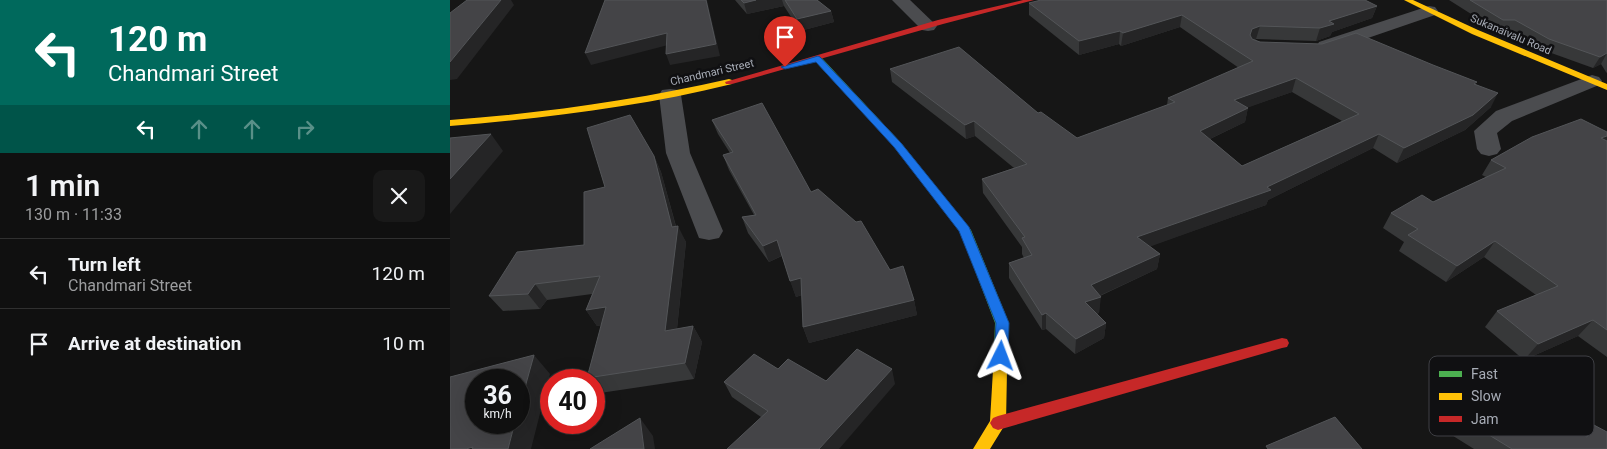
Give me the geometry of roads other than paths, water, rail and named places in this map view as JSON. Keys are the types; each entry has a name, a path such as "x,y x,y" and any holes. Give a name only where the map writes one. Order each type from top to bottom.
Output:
{"street":[{"path":"900,0 928,26"},
{"name":"Chandmari Street","path":"450,123 542,116 610,107 670,95 818,59 928,26 1031,0"},
{"name":"Sukanaivalu Road","path":"1407,0 1429,12 1600,84"},
{"path":"1308,49 1318,49 1429,12"},
{"path":"818,59 898,145 965,230 1002,323 998,423 981,449"},
{"path":"1489,150 1485,131 1504,116 1600,84"},
{"path":"670,95 678,153 709,231"},
{"path":"998,423 1282,342"}]}
